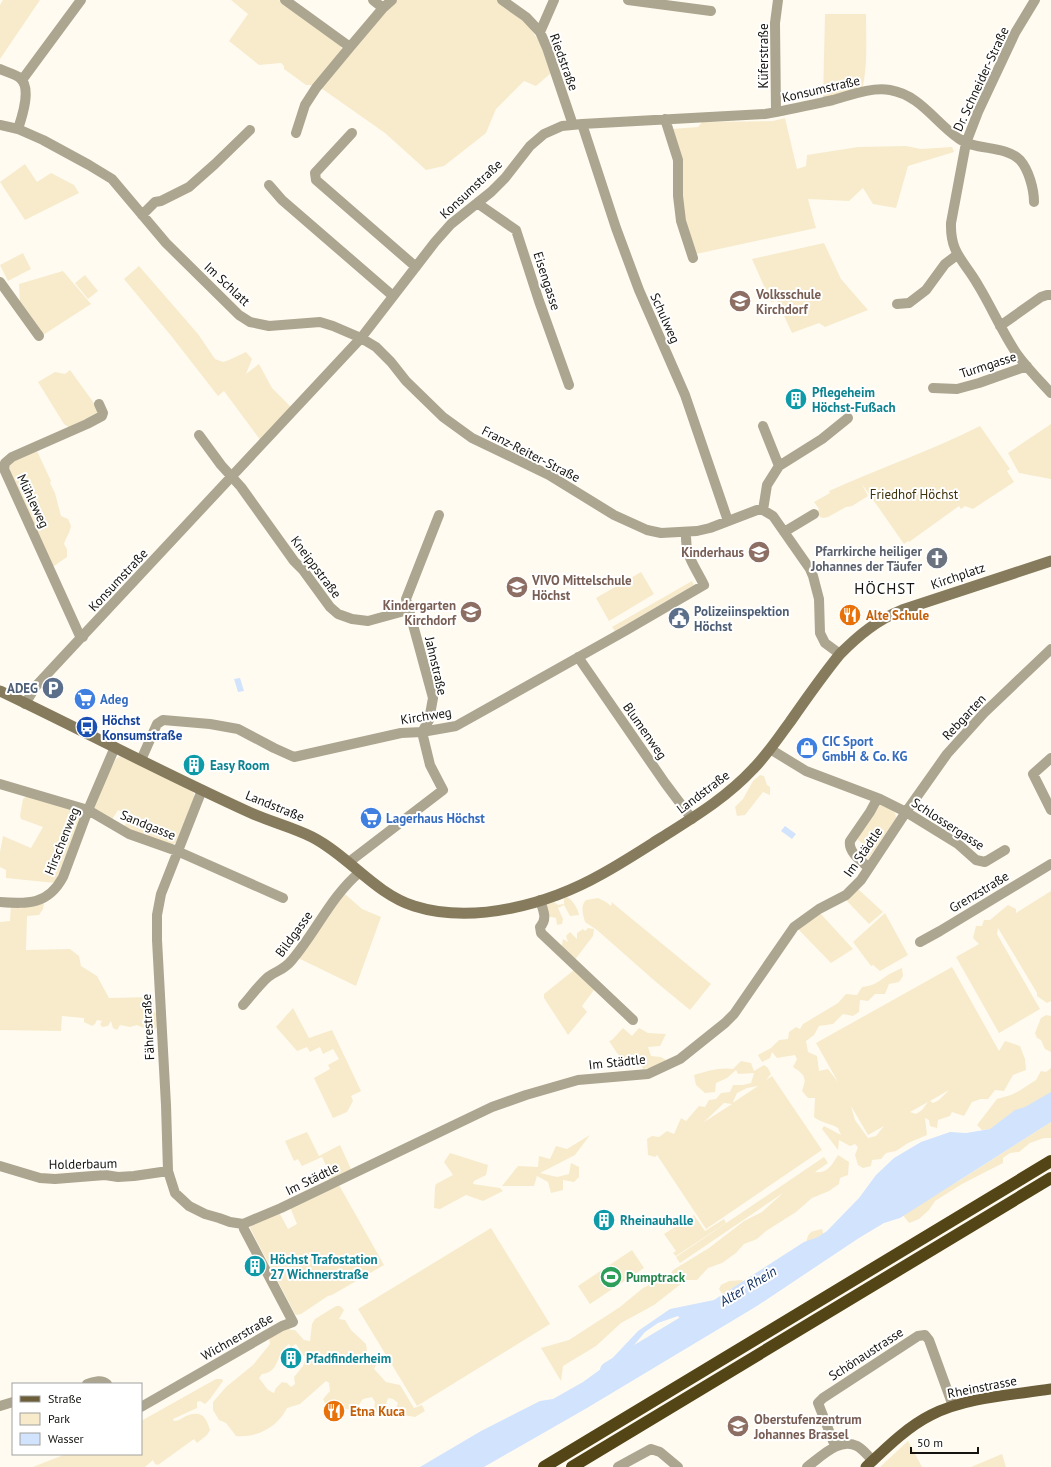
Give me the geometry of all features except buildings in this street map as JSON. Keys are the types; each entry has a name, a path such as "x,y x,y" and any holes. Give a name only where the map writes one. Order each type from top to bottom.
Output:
{"highway":[{"path":"544,1467 1051,1161"},
{"path":"572,1467 1051,1178"}],"main road":[{"name":"Kirchplatz","path":"840,654 872,625 890,614 1051,561"},
{"name":"Landstraße","path":"0,691 254,815 312,837 328,845 393,897 414,906 433,911 470,914 513,907 540,900 574,888 601,875 718,801 734,788 754,768 770,749 840,654"},
{"name":"Rheinstrasse","path":"869,1464 911,1428 931,1415 953,1406 975,1400 1051,1389"}],"street":[{"path":"22,80 81,0"},
{"path":"285,0 350,47"},
{"path":"373,0 383,8"},
{"path":"296,133 305,105 316,88 383,8 392,0"},
{"name":"Riedstraße","path":"502,0 526,17 540,32 577,124"},
{"path":"540,32 554,0"},
{"path":"628,0 711,11"},
{"name":"Küferstraße","path":"776,112 775,23 778,0"},
{"name":"Dr. Schneider-Straße","path":"1035,0 1015,33 978,112 966,143 951,223 950,236 957,255 978,284 1000,326 1017,353 1051,393"},
{"path":"0,69 18,77 22,80 26,88 22,119 18,129"},
{"name":"Konsumstraße","path":"25,704 36,686 361,338 435,242 451,224 505,178 530,146 544,134 562,126 577,124 776,112 791,110 869,91 888,90 902,93 914,99 926,108 958,138 966,143"},
{"path":"665,119 678,160 678,196 681,221 693,258"},
{"name":"Schulweg","path":"577,124 639,290 685,395 728,521"},
{"name":"Im Schlatt","path":"0,125 18,129 43,140 112,179 166,243 239,315 250,322 269,326 320,322 361,338"},
{"path":"142,215 155,202 161,201 189,187 250,130"},
{"path":"352,133 315,173 316,180 416,267"},
{"path":"966,143 1012,154 1020,161 1029,177 1034,193 1034,202"},
{"path":"269,185 282,200 393,296"},
{"name":"Eisengasse","path":"477,203 516,230 569,385"},
{"path":"897,304 909,303 926,290 945,264 957,255"},
{"path":"0,282 39,336"},
{"path":"1000,326 1041,297 1051,295"},
{"name":"Franz-Reiter-Straße","path":"361,338 376,347 391,362 406,381 443,417 472,438 549,475 601,508 640,527 654,532 686,532 710,528 752,512 763,510"},
{"name":"Turmgasse","path":"933,388 957,388 979,383 1027,366"},
{"name":"Mühleweg","path":"82,637 79,634 4,468 5,463 12,457 102,416 103,413 99,404"},
{"path":"840,654 825,643 820,633 819,599 810,568 773,516 763,510 767,485 779,466 822,440 848,418"},
{"path":"763,426 779,466"},
{"path":"199,435 231,476"},
{"name":"Kneippstraße","path":"231,476 241,487 294,561 303,570 330,607 338,614 352,619 368,621 408,610"},
{"path":"784,532 814,514"},
{"name":"Jahnstraße","path":"422,732 429,720 433,698 406,599 439,515"},
{"name":"Kirchweg","path":"141,760 157,724 164,720 210,724 238,729 271,747 294,757 401,733 422,732 456,726 704,585 688,557 686,550 686,532"},
{"name":"Rebgarten","path":"906,812 947,754 984,713 1051,649"},
{"name":"Blumenweg","path":"578,657 692,818"},
{"path":"349,862 443,790 430,765 422,732"},
{"name":"Hirschenweg","path":"0,902 28,902 41,899 52,893 58,886 63,877 88,810 115,748"},
{"name":"Schlossergasse","path":"770,749 806,771 878,799 906,812 958,844 976,860 985,862 1004,850"},
{"path":"1051,758 1033,774 1051,810"},
{"name":"Sandgasse","path":"0,784 88,810 129,834 177,851 283,898"},
{"name":"Fährestraße","path":"202,790 161,894 157,928 168,1171 176,1193 189,1206 212,1216 230,1222 243,1224"},
{"path":"869,868 849,846 850,841 878,799"},
{"name":"Im Städtle","path":"243,1224 281,1208 499,1105 526,1095 578,1080 648,1074 680,1059 725,1024 734,1014 794,927 819,908 846,895 861,880 906,812"},
{"name":"Grenzstraße","path":"920,942 1051,864"},
{"name":"Bildgasse","path":"243,1005 268,977 286,967 352,878 360,872"},
{"path":"540,900 545,918 540,927 541,933 633,1020"},
{"name":"Holderbaum","path":"0,1166 40,1178 55,1179 105,1175 118,1177 134,1176 168,1171"},
{"name":"Wichnerstraße","path":"142,1406 282,1326 292,1322 244,1229 243,1224"},
{"name":"Schönaustrasse","path":"836,1446 818,1403 823,1398 918,1336 925,1336 929,1340 953,1406"},
{"path":"91,1383 99,1381 104,1381 106,1383"},
{"path":"0,1406 12,1402"},
{"path":"808,1467 836,1446 846,1442 857,1446 869,1464"},
{"path":"618,1467 651,1449 660,1452 678,1467"}],"green space":[{"path":"3,0 40,0 0,59 0,5"},
{"path":"231,0 279,0 338,42 342,49 315,85 306,85 284,69 284,66 281,63 259,65 229,41 248,14"},
{"path":"398,0 498,0 526,22 540,43 551,73 536,86 524,81 496,109 486,133 444,166 426,170 385,133 321,88 391,4"},
{"path":"825,14 866,14 866,52 862,90 823,99"},
{"path":"785,118 797,169 806,166 807,155 858,147 906,146 921,149 952,147 954,152 908,166 896,208 873,204 863,188 849,201 808,199 816,228 696,254 680,203 672,129 698,127 702,122 773,121"},
{"path":"25,164 37,182 51,173 74,185 79,193 25,220 0,182"},
{"path":"824,243 841,279 868,310 825,327 819,323 792,333 777,301 771,302 752,259"},
{"path":"23,253 31,269 8,281 0,265"},
{"path":"139,266 198,334 215,359 223,362 246,352 252,359 246,374 259,364 272,388 292,408 261,441 224,391 218,396 124,279"},
{"path":"63,271 91,304 43,335 20,303 19,284"},
{"path":"85,275 98,291 88,299 75,283"},
{"path":"70,370 99,412 70,428 64,424 38,382 55,372 65,374"},
{"path":"1051,424 1051,479 1019,473 1008,453"},
{"name":"Friedhof Höchst","path":"980,426 1010,469 1007,471 1014,482 973,509 965,506 961,509 959,506 904,544 862,484 868,496 852,506 846,507 828,517 823,518 820,517 817,512 819,509 814,502 830,493 829,491"},
{"path":"37,451 51,481 50,483 55,493 61,516 68,519 71,526 64,544 67,549 67,557 54,566 51,564 8,466 12,462"},
{"path":"641,572 654,594 609,621 596,598"},
{"path":"692,581 694,585 615,631 612,627"},
{"path":"120,756 194,793 194,798 176,843 169,845 123,828 130,817 118,810 111,821 92,809 112,766 116,759"},
{"path":"760,775 764,776 767,785 770,787 770,795 763,792 745,815 737,816 735,807 743,799 753,781"},
{"path":"28,795 80,812 81,816 55,883 6,878 6,870 0,867 0,852 3,836 31,848 43,827 21,819 20,816 23,799"},
{"path":"880,804 893,810 896,818 867,861 863,856 865,846 856,838"},
{"path":"858,889 883,912 869,924 845,899"},
{"path":"1051,891 1051,1001 1047,1003 1037,996 1037,993 998,928 997,934 1040,1009 999,1033 956,957 979,944 973,938 976,926 982,926 984,920 990,920 1008,905 1016,909 1016,913"},
{"path":"345,894 362,909 381,917 356,986 298,958"},
{"path":"567,897 575,905 579,915 570,916 564,905 558,908 563,919 562,924 557,925 556,918 547,916 546,905 554,902 558,905 564,904 564,898"},
{"path":"598,898 611,906 612,902 711,984 690,1010 597,930 585,922 582,910 584,902 586,900"},
{"path":"42,901 44,903 43,909 39,915 27,916 26,950 70,949 79,956 81,966 97,976 109,998 153,997 154,1011 160,1018 159,1025 154,1030 146,1029 137,1025 130,1027 120,1025 117,1030 113,1028 111,1021 108,1026 102,1027 100,1024 102,1021 97,1020 92,1026 84,1022 84,1018 62,1016 61,1031 0,1030 0,922 10,921 11,905"},
{"path":"820,913 853,949 831,963 798,929"},
{"path":"885,913 908,955 880,971 873,965 871,966 853,942"},
{"path":"588,928 594,929 593,936 574,961 561,949 563,939 568,942 566,936 570,932 577,939 577,933 583,929 585,931"},
{"path":"952,967 999,1051 1005,1041 1020,1046 1025,1059 1026,1070 1013,1075 1004,1091 995,1090 988,1099 981,1099 972,1102 964,1116 952,1112 950,1116 938,1120 937,1128 930,1126 929,1120 925,1118 927,1135 908,1143 896,1151 886,1153 881,1159 872,1160 871,1166 863,1168 858,1165 855,1155 858,1147 855,1144 850,1146 839,1140 838,1150 822,1129 824,1126 841,1135 838,1128 814,1117 815,1098 808,1098 802,1091 805,1079 800,1072 793,1067 797,1059 795,1055 777,1058 772,1052 770,1058 762,1062 758,1055 771,1048 779,1040 788,1039 789,1032 796,1027 800,1029 803,1024 838,1003 846,994 857,995 862,987 874,984 889,974 902,968 903,976 899,982 889,984 885,994 875,994 868,1001 860,1000 859,1012 853,1016 843,1014 833,1024 819,1026 814,1035 806,1041 808,1052 817,1056 819,1071 828,1069 838,1082 816,1043","holes":["949,1090 939,1100 933,1103 930,1101","928,1102 922,1110 916,1114 910,1112","851,1106 868,1135 884,1126 876,1136 868,1138 855,1120"]},
{"path":"574,970 594,990 582,1006 587,1012 568,1035 544,998 544,994"},
{"path":"293,1008 309,1038 332,1030 361,1091 351,1096 353,1101 347,1112 333,1118 314,1078 330,1069 328,1065 339,1059 333,1049 323,1054 320,1047 310,1052 307,1047 297,1051 276,1027"},
{"path":"1046,1015 1051,1016 1051,1052 1045,1049 1041,1040 1037,1038 1035,1033 1041,1018"},
{"path":"623,1028 632,1036 639,1028 648,1033 666,1034 660,1046 648,1047 651,1056 661,1057 666,1060 652,1068 643,1069 637,1053 637,1060 630,1065 622,1065 624,1060 609,1041 612,1040"},
{"path":"741,1061 751,1063 754,1071 764,1065 768,1068 771,1074 766,1080 772,1076 822,1150 706,1229 657,1155 655,1157 648,1155 647,1139 652,1136 659,1137 667,1131 674,1134 681,1118 686,1121 699,1106 705,1107 709,1100 716,1099 721,1093 730,1092 733,1085 751,1083 754,1073 738,1074 736,1070 727,1078 716,1083 715,1092 705,1093 696,1085 694,1075 718,1069 733,1069","holes":["758,1086 734,1102 733,1102 737,1093 747,1088","724,1103 732,1104 704,1122"]},
{"path":"1051,1068 1051,1103 992,1129 982,1130 977,1125 997,1099 1019,1091 1036,1080 1041,1071 1046,1072"},
{"path":"1051,1122 1051,1138 1044,1138 1030,1143 1019,1152 1010,1153 1003,1158 1003,1163 962,1184 935,1201 929,1210 919,1219 909,1223 902,1214 960,1180"},
{"path":"307,1132 319,1156 340,1145 351,1169 329,1180 327,1173 329,1172 322,1157 302,1166 298,1159 294,1161 285,1141"},
{"path":"590,1135 575,1155 540,1173 557,1177 569,1174 571,1163 579,1167 579,1177 574,1182 563,1180 563,1190 551,1193 548,1182 537,1176 534,1186 502,1186 518,1166 538,1167 539,1156 550,1159 556,1146 567,1149"},
{"path":"450,1153 488,1165 486,1175 474,1181 473,1184 500,1188 503,1191 483,1201 466,1195 440,1209 434,1208 436,1184 453,1175 444,1162"},
{"path":"838,1155 849,1162 848,1175 840,1178 839,1184 829,1191 812,1198 796,1212 766,1231 757,1239 744,1244 736,1253 722,1263 708,1268 697,1280 686,1280 654,1305 621,1323 596,1346 563,1366 561,1381 541,1348 569,1340 620,1307 643,1288 657,1281 667,1280 673,1270 709,1248 744,1221 762,1212 783,1193 680,1263 676,1257 824,1157 828,1163 815,1172 823,1172 829,1168"},
{"path":"339,1185 384,1265 297,1315 295,1314 250,1228 251,1225 279,1212 288,1229 297,1224 290,1207"},
{"path":"694,1215 705,1231 724,1219 726,1223 676,1256 673,1253 676,1251 664,1234"},
{"path":"491,1228 550,1324 417,1406 358,1309"},
{"path":"822,1229 826,1244 806,1243 811,1232"},
{"name":"Pumptrack","path":"632,1250 644,1268 590,1304 578,1286"},
{"path":"742,1280 747,1288 727,1302 719,1289 721,1285 729,1281"},
{"path":"336,1306 340,1306 344,1310 339,1319 345,1320 351,1330 366,1344 368,1357 373,1358 376,1365 374,1369 386,1382 400,1385 414,1408 422,1405 425,1411 415,1417 399,1414 395,1411 398,1403 393,1399 388,1398 384,1411 379,1413 374,1410 375,1402 372,1397 363,1399 355,1410 345,1409 338,1401 327,1406 323,1399 330,1391 329,1383 326,1381 300,1404 287,1408 278,1421 266,1430 252,1435 236,1436 226,1423 219,1420 213,1410 213,1402 226,1387 253,1365 270,1344 269,1336 286,1326 291,1330 295,1330 304,1340 310,1341 312,1324 315,1319","holes":["289,1344 291,1347 296,1344 306,1359 303,1366 294,1377 295,1384 291,1387 287,1383 282,1382 276,1388 274,1393 268,1390 259,1378 262,1374 268,1373 272,1370 282,1352"]},
{"path":"216,1379 222,1379 223,1381 205,1404 200,1401 197,1402 197,1408 173,1419 176,1421 191,1414 200,1414 205,1418 210,1430 207,1435 197,1443 194,1439 158,1465 155,1464 153,1460 145,1467 33,1467 63,1455 142,1455 142,1420"},
{"path":"908,1441 922,1467 880,1467"},
{"path":"1002,1454 1006,1467 971,1467"}],"water":[{"path":"487,171 490,172 491,175 483,184 479,180"},
{"path":"240,678 244,691 238,692 234,679"},
{"path":"785,826 796,834 792,839 781,831"},
{"path":"1051,1092 1051,1122 900,1218 884,1223 859,1238 757,1306 587,1408 484,1467 420,1467 481,1431 540,1401 553,1399 583,1382 605,1366 638,1331 670,1309 714,1300 804,1242 818,1237 827,1231 859,1198 876,1175 894,1158 921,1142 950,1132 966,1133 990,1129 1015,1110 1025,1107","holes":["678,1316 681,1320 661,1341 657,1343 650,1343 627,1359 625,1356 645,1332 658,1323"]}],"waterway":[{"name":"Alter Rhein","path":"608,1370 686,1323"}],"place":[{"name":"Volksschule Kirchdorf","path":"740,301"},
{"name":"Pflegeheim Höchst-Fußach","path":"796,399"},
{"name":"Kinderhaus","path":"759,552"},
{"name":"Pfarrkirche heiliger Johannes der Täufer","path":"937,558"},
{"name":"VIVO Mittelschule Höchst","path":"517,587"},
{"name":"Kindergarten Kirchdorf","path":"471,612"},
{"name":"Alte Schule","path":"850,615"},
{"name":"Polizeiinspektion Höchst","path":"679,618"},
{"name":"ADEG","path":"53,688"},
{"name":"Adeg","path":"85,699"},
{"name":"Höchst Konsumstraße","path":"87,727"},
{"name":"CIC Sport GmbH & Co. KG","path":"807,748"},
{"name":"Easy Room","path":"194,765"},
{"name":"Lagerhaus Höchst","path":"371,818"},
{"name":"Rheinauhalle","path":"604,1220"},
{"name":"Höchst Trafostation 27 Wichnerstraße","path":"255,1266"},
{"name":"Pumptrack","path":"611,1277"},
{"name":"Pfadfinderheim","path":"291,1358"},
{"name":"Etna Kuca","path":"334,1411"},
{"name":"Oberstufenzentrum Johannes Brassel","path":"738,1426"}],"district":[{"name":"HÖCHST","path":"885,588"}]}
